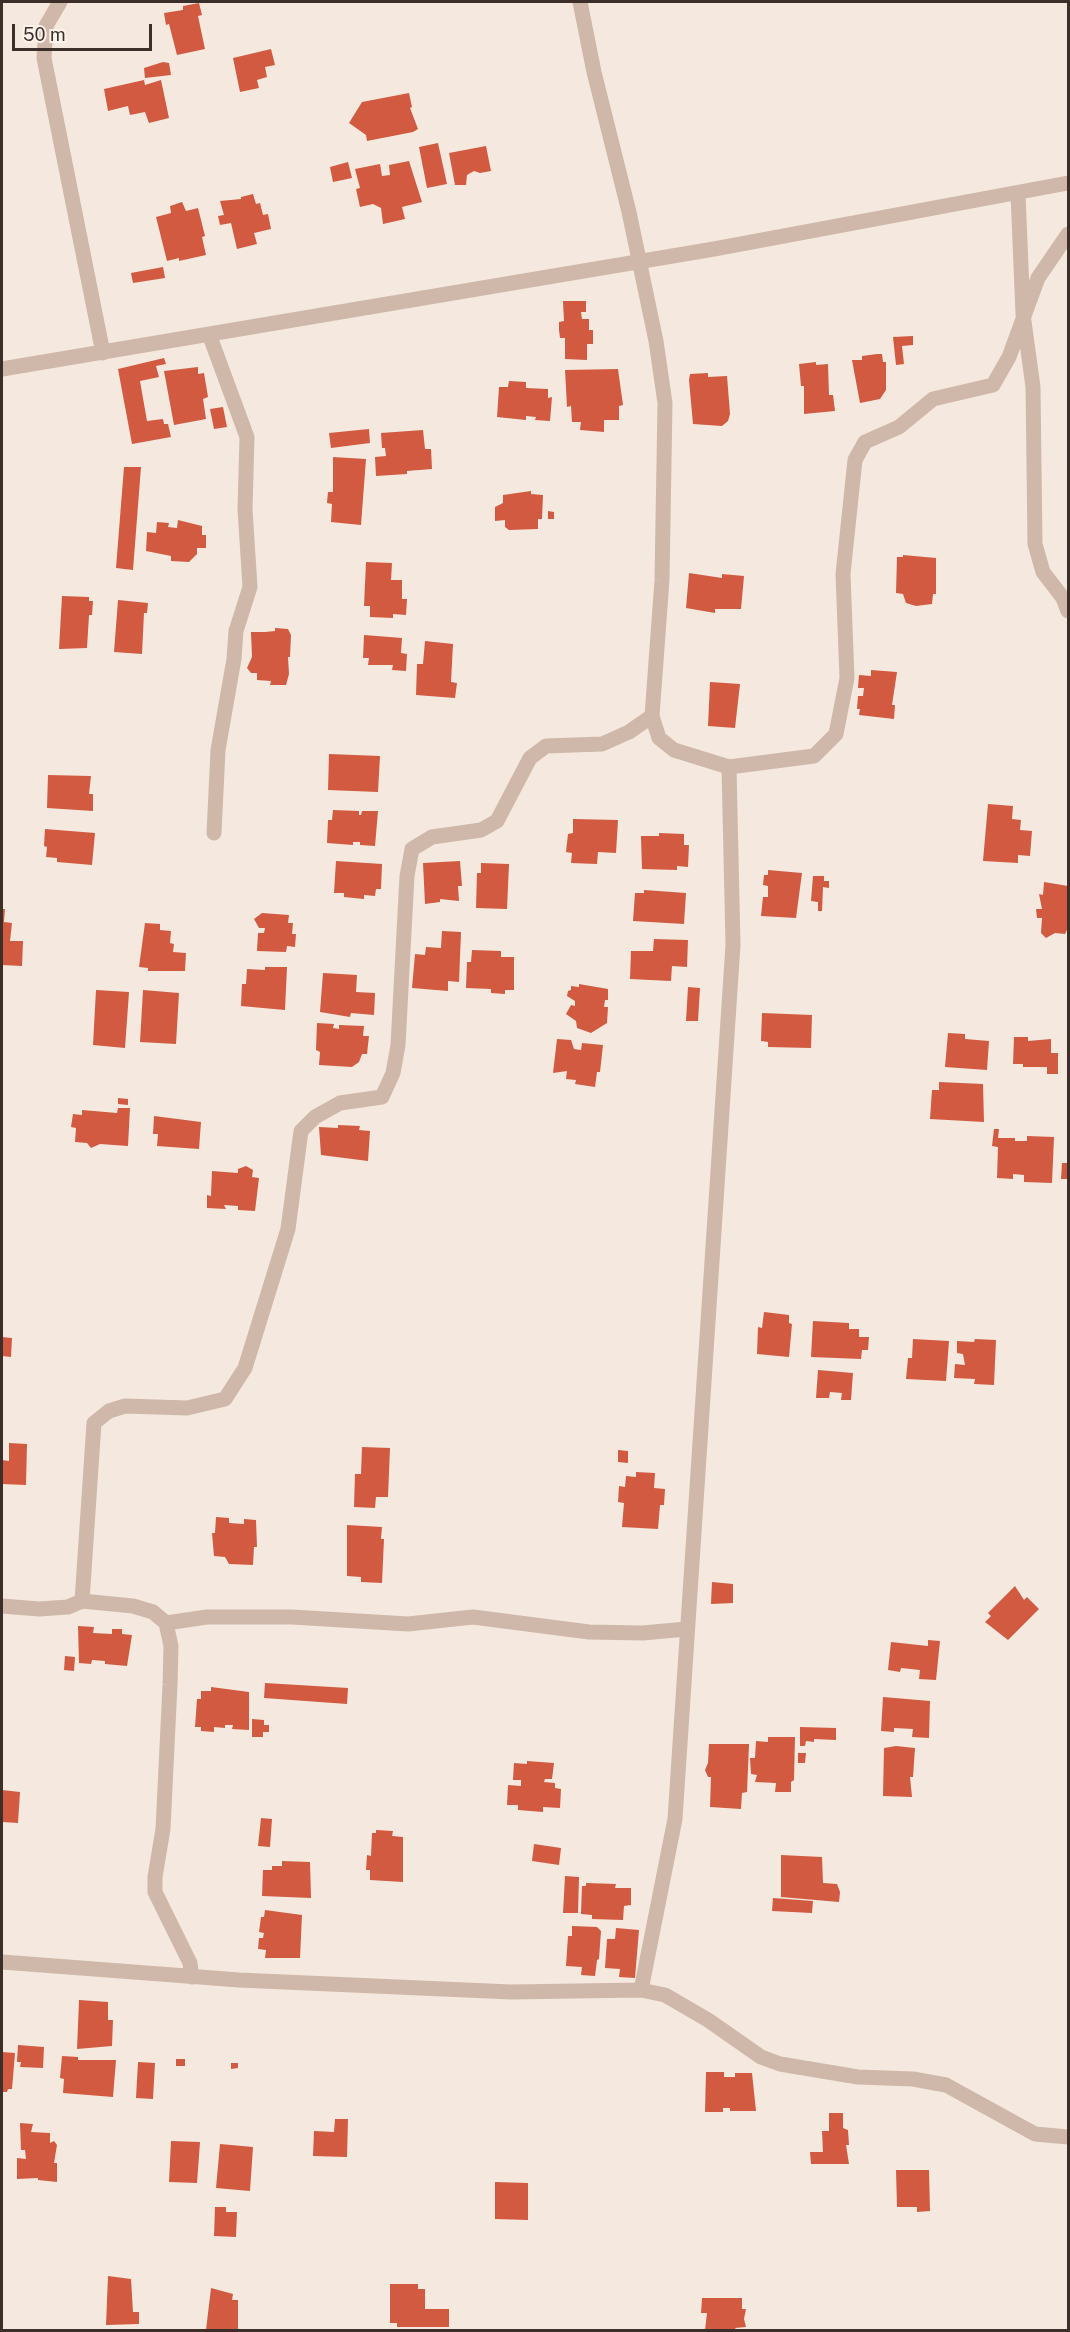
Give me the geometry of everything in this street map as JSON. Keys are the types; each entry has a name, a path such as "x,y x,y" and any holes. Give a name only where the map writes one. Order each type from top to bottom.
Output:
{"street":[{"path":"60,2 46,26 44,57 103,353"},
{"path":"580,2 656,341 665,403 662,580 652,716 659,738 674,750 729,767 814,756 836,734 847,678 843,574 855,460 865,442 899,427 933,399 993,385 1009,357 1038,278 1068,234"},
{"path":"2,369 638,261 1018,194 1068,183"},
{"path":"1018,194 1023,314 1033,387 1035,544 1043,573 1063,598 1068,611"},
{"path":"209,334 247,437 244,509 250,587 236,631 234,659 218,750 214,833"},
{"path":"82,1601 94,1423 109,1411 125,1406 187,1408 225,1399 245,1368 288,1229 301,1131 315,1117 340,1103 382,1097 393,1073 398,1045 407,876 412,849 432,837 481,830 497,821 530,758 546,747 602,744 629,732 652,716"},
{"path":"641,1990 675,1819 733,945 729,767"},
{"path":"2,1606 58,1607 82,1601 133,1606 153,1612 166,1623 171,1646 170,1685 163,1829 154,1877 155,1892 190,1963 192,1977"},
{"path":"166,1623 207,1617 292,1617 408,1624 473,1617 588,1632 644,1633 686,1629"},
{"path":"2,1962 192,1977 512,1992 641,1990 665,1995 708,2020 761,2057 780,2064 858,2077 914,2079 946,2085 1035,2134 1068,2137"}],"building":[{"path":"199,3 202,15 198,16 205,49 177,55 164,13 183,10 183,6"},
{"path":"271,49 275,65 265,67 267,77 257,80 259,88 240,92 233,58"},
{"path":"163,62 169,63 171,75 145,78 144,68"},
{"path":"144,80 145,85 161,80 169,118 149,123 145,112 130,115 128,106 108,111 104,89"},
{"path":"409,93 412,107 410,108 418,129 413,132 367,141 366,135 349,123 362,102"},
{"path":"438,143 447,184 427,188 419,147"},
{"path":"486,146 491,171 480,173 474,171 467,175 466,185 455,185 449,153"},
{"path":"409,161 422,202 402,207 405,219 383,224 381,208 373,204 360,207 356,189 360,188 355,169 380,164 382,176 390,175 389,165"},
{"path":"348,162 352,178 333,182 330,167"},
{"path":"253,194 256,204 260,203 263,215 268,214 271,229 254,233 257,244 237,249 231,223 220,225 218,216 224,215 220,201 241,199 241,197"},
{"path":"182,202 186,211 198,208 205,236 202,237 206,255 179,261 179,258 167,261 156,217 171,213 170,206"},
{"path":"163,267 165,278 133,283 131,273"},
{"path":"563,301 586,301 586,312 581,312 582,319 589,319 589,330 593,330 593,344 587,344 587,360 565,359 565,338 560,338 559,330 559,322 564,321"},
{"path":"913,336 913,345 902,346 904,364 896,365 893,337"},
{"path":"882,354 883,362 886,362 886,390 880,399 860,403 852,360 862,360 862,356"},
{"path":"164,358 166,364 156,366 159,377 140,381 147,421 163,419 164,424 168,424 171,437 132,444 118,369"},
{"path":"816,362 816,365 828,364 829,395 833,395 835,411 804,414 804,386 801,386 799,364"},
{"path":"198,367 198,374 204,373 208,397 203,399 206,419 174,425 164,371"},
{"path":"618,369 623,405 619,406 619,420 604,420 604,432 580,430 581,422 572,422 571,406 567,407 565,370"},
{"path":"708,373 708,377 727,376 730,414 728,421 722,426 693,424 690,374"},
{"path":"509,381 526,382 526,388 548,389 548,398 552,397 550,421 535,420 536,417 526,416 526,420 497,417 499,387 508,387"},
{"path":"223,407 227,427 214,429 210,409"},
{"path":"369,429 370,443 331,448 329,433"},
{"path":"423,430 425,449 431,449 432,469 407,471 407,474 376,476 375,457 386,456 385,448 382,448 381,433"},
{"path":"333,457 366,459 361,525 331,522 332,504 327,503 328,492 333,492"},
{"path":"124,467 141,467 133,570 116,568"},
{"path":"531,491 531,494 543,495 542,519 538,519 538,529 509,530 505,527 505,520 495,521 495,507 503,503 503,495"},
{"path":"548,511 554,512 554,519 548,519"},
{"path":"178,520 202,526 202,535 206,535 206,548 197,548 197,554 189,562 171,561 171,556 146,551 147,532 156,533 157,522 169,523 168,527 177,528"},
{"path":"903,555 936,558 936,594 933,594 932,604 916,606 906,603 903,594 896,593 897,557 903,557"},
{"path":"366,562 392,563 391,580 402,580 402,599 407,599 406,615 393,614 393,618 370,617 370,606 364,606"},
{"path":"689,573 722,578 722,574 744,576 741,609 715,609 715,613 686,608"},
{"path":"62,596 89,597 89,601 93,601 92,615 89,615 87,648 59,649"},
{"path":"118,600 148,603 147,613 144,613 142,654 114,652"},
{"path":"275,628 288,629 291,635 290,657 288,657 289,674 286,685 270,685 271,681 257,680 257,673 251,673 247,668 252,657 251,632 275,631"},
{"path":"364,635 402,638 401,653 407,654 406,671 392,670 393,665 368,665 369,658 363,658"},
{"path":"425,641 453,644 451,682 457,683 455,698 416,695 417,664 423,664"},
{"path":"871,670 897,672 892,705 895,705 894,719 859,715 858,696 863,696 864,688 858,688 859,675 871,676"},
{"path":"710,682 740,684 735,728 708,726"},
{"path":"329,754 380,756 378,792 328,790"},
{"path":"48,775 91,776 89,794 93,794 93,811 47,808"},
{"path":"988,804 1013,806 1012,819 1021,820 1020,830 1032,831 1030,856 1018,855 1018,863 983,861"},
{"path":"333,810 359,811 359,815 362,811 378,811 375,846 360,845 360,842 353,842 353,845 327,843 328,820 332,820"},
{"path":"573,819 618,820 616,853 598,852 597,864 571,863 572,853 566,852 568,834 573,833"},
{"path":"45,829 95,833 92,865 57,862 57,858 46,857"},
{"path":"659,833 684,834 684,845 689,845 688,867 677,866 677,870 642,869 641,836 659,836"},
{"path":"336,861 382,864 381,889 376,889 375,896 364,895 364,899 344,897 344,893 334,893"},
{"path":"460,861 462,886 458,886 459,901 440,899 440,902 425,904 423,863"},
{"path":"481,863 509,864 507,909 476,908 477,873 481,873"},
{"path":"768,870 802,873 796,918 761,916 763,897 768,897 768,886 763,885 764,875 768,875"},
{"path":"813,876 824,876 824,881 829,881 829,888 823,887 822,911 818,911 818,902 811,901"},
{"path":"1044,882 1068,886 1068,928 1065,934 1055,933 1046,938 1041,933 1042,918 1037,918 1036,909 1042,909 1039,894 1043,895"},
{"path":"644,890 686,893 684,924 633,921 635,893 644,893"},
{"path":"2,909 5,909 4,922 12,923 10,941 23,941 22,966 2,965"},
{"path":"262,913 289,915 288,923 293,923 292,934 296,934 295,947 287,946 286,952 257,951 258,933 264,933 265,928 259,928 254,919"},
{"path":"145,923 160,924 160,930 171,931 170,943 174,944 173,952 186,953 185,971 148,971 148,968 139,967"},
{"path":"442,931 461,932 459,982 448,981 448,991 412,988 415,954 425,955 426,947 441,948"},
{"path":"654,939 688,940 687,967 672,966 671,981 630,979 631,951 653,951"},
{"path":"472,950 501,951 501,957 514,957 514,990 505,990 505,994 491,993 491,989 466,988 467,962 471,962"},
{"path":"265,967 287,967 285,1010 241,1006 242,984 246,984 247,969 265,970"},
{"path":"323,973 357,975 356,992 375,993 374,1015 351,1013 350,1017 320,1012"},
{"path":"579,984 608,989 608,1000 605,1000 604,1007 608,1007 607,1023 591,1033 577,1028 576,1021 566,1014 571,1005 575,1006 575,1001 567,996 568,991 571,990 571,986 579,987"},
{"path":"688,987 700,988 698,1021 686,1021"},
{"path":"96,990 129,992 125,1048 93,1045"},
{"path":"143,990 179,993 176,1044 140,1042"},
{"path":"762,1013 812,1015 811,1048 768,1047 768,1042 761,1041"},
{"path":"317,1023 334,1024 333,1028 339,1029 339,1025 364,1026 363,1036 369,1036 367,1054 362,1054 359,1062 352,1067 319,1065 320,1052 316,1050"},
{"path":"948,1033 965,1034 965,1039 989,1041 987,1070 945,1067"},
{"path":"1014,1037 1028,1037 1028,1041 1051,1039 1051,1053 1058,1053 1058,1074 1047,1074 1047,1067 1023,1067 1023,1064 1013,1064"},
{"path":"557,1039 571,1040 574,1049 581,1050 582,1043 603,1045 600,1072 597,1072 595,1087 575,1084 576,1080 566,1079 567,1071 553,1073"},
{"path":"939,1082 983,1084 984,1122 930,1119 932,1090 939,1090"},
{"path":"118,1098 128,1099 128,1105 118,1104"},
{"path":"118,1108 130,1108 128,1146 100,1144 91,1148 87,1143 75,1142 76,1128 71,1127 73,1114 82,1115 82,1110 117,1113"},
{"path":"154,1116 201,1122 199,1149 157,1146 158,1134 153,1134"},
{"path":"338,1125 360,1126 359,1130 370,1131 368,1161 321,1155 319,1127 338,1128"},
{"path":"994,1129 999,1129 998,1138 1015,1138 1015,1141 1027,1141 1027,1136 1054,1137 1052,1183 1024,1182 1024,1175 1013,1174 1013,1179 997,1178 998,1147 992,1146"},
{"path":"1062,1163 1068,1163 1068,1179 1061,1179"},
{"path":"246,1166 253,1170 252,1177 259,1178 255,1211 238,1210 238,1206 224,1205 226,1209 207,1208 207,1195 211,1196 212,1171 238,1173 238,1169"},
{"path":"764,1312 789,1315 789,1323 792,1324 789,1357 757,1354 758,1327 762,1328"},
{"path":"813,1321 849,1323 849,1329 859,1329 859,1337 869,1337 868,1350 862,1350 861,1359 811,1357"},
{"path":"2,1337 12,1338 11,1357 2,1356"},
{"path":"913,1339 949,1341 946,1381 906,1379 908,1358 912,1358"},
{"path":"975,1339 996,1340 994,1385 974,1384 975,1379 954,1378 955,1364 965,1365 963,1354 957,1353 957,1341 974,1342"},
{"path":"818,1370 853,1373 851,1400 841,1400 842,1393 830,1392 829,1398 816,1398"},
{"path":"9,1443 27,1444 26,1485 2,1484 2,1460 9,1461"},
{"path":"362,1447 390,1448 388,1497 376,1497 375,1508 354,1507 355,1474 361,1474"},
{"path":"618,1450 628,1451 628,1463 618,1462"},
{"path":"636,1472 655,1473 654,1488 665,1489 664,1505 660,1505 658,1529 622,1527 624,1503 618,1502 619,1486 625,1487 626,1476 636,1477"},
{"path":"216,1517 229,1518 229,1523 244,1524 244,1519 256,1520 257,1547 254,1547 253,1565 229,1564 225,1557 214,1556 212,1533 215,1533"},
{"path":"347,1525 382,1527 381,1539 384,1539 382,1583 361,1582 361,1577 347,1576"},
{"path":"712,1582 733,1584 733,1603 711,1604"},
{"path":"1015,1586 1024,1600 1027,1597 1039,1609 1008,1640 985,1622 991,1616 988,1613"},
{"path":"78,1626 94,1627 93,1633 112,1634 112,1629 122,1629 122,1634 132,1635 127,1666 92,1660 91,1664 79,1663"},
{"path":"928,1640 940,1641 936,1680 919,1679 920,1670 901,1668 900,1672 888,1670 891,1642 928,1646"},
{"path":"65,1656 75,1657 74,1671 64,1670"},
{"path":"265,1683 348,1688 347,1704 264,1698"},
{"path":"211,1687 249,1692 249,1730 232,1729 233,1725 225,1725 225,1728 214,1727 214,1732 201,1731 201,1727 195,1727 197,1699 201,1699 201,1691 211,1691"},
{"path":"883,1697 930,1701 929,1738 912,1737 913,1729 894,1728 894,1732 881,1731"},
{"path":"252,1719 264,1720 264,1725 269,1725 269,1732 263,1732 263,1737 252,1737"},
{"path":"800,1727 836,1728 836,1740 814,1739 814,1742 806,1741 805,1746 800,1746"},
{"path":"768,1737 795,1737 794,1780 791,1782 791,1792 775,1792 776,1783 755,1782 757,1775 751,1774 750,1758 755,1758 756,1741 768,1742"},
{"path":"709,1744 749,1744 747,1792 742,1793 741,1809 710,1807 711,1777 708,1777 705,1770 708,1763"},
{"path":"896,1746 915,1748 913,1777 910,1777 912,1797 883,1796 884,1748"},
{"path":"798,1753 806,1753 805,1763 798,1763"},
{"path":"527,1761 554,1763 552,1779 545,1779 544,1782 555,1783 555,1788 561,1789 560,1808 543,1807 543,1812 518,1810 518,1805 507,1805 508,1785 521,1786 521,1780 513,1780 514,1763 527,1764"},
{"path":"2,1790 20,1792 18,1823 2,1822"},
{"path":"261,1818 272,1819 270,1847 258,1846"},
{"path":"376,1830 393,1831 392,1836 403,1837 403,1882 370,1880 370,1870 366,1870 367,1855 371,1856 372,1833 376,1833"},
{"path":"534,1844 561,1848 559,1865 532,1861"},
{"path":"781,1855 822,1857 823,1883 837,1884 840,1892 839,1902 781,1897"},
{"path":"282,1861 310,1862 311,1898 262,1896 263,1870 272,1870 272,1866 282,1866"},
{"path":"565,1876 579,1877 578,1913 563,1913"},
{"path":"586,1883 616,1884 615,1888 631,1888 631,1905 624,1906 623,1920 592,1919 592,1915 581,1914 582,1886 586,1886"},
{"path":"773,1898 813,1901 812,1913 772,1911"},
{"path":"265,1910 302,1915 300,1958 265,1958 266,1950 258,1949 259,1938 263,1938 264,1933 259,1932 261,1917 264,1917"},
{"path":"572,1926 597,1927 601,1931 595,1976 581,1975 582,1967 566,1966 568,1936 572,1936"},
{"path":"616,1928 639,1930 635,1978 619,1977 620,1969 605,1968 607,1939 615,1939"},
{"path":"79,2000 108,2002 108,2020 113,2020 112,2046 77,2049"},
{"path":"18,2045 44,2047 43,2068 20,2067 21,2062 17,2062"},
{"path":"2,2052 15,2053 12,2089 8,2089 7,2092 2,2092"},
{"path":"62,2056 78,2057 78,2060 116,2060 113,2097 63,2093 64,2079 60,2078"},
{"path":"176,2059 185,2059 185,2066 176,2066"},
{"path":"138,2062 155,2063 153,2099 136,2098"},
{"path":"231,2063 238,2063 238,2068 231,2069"},
{"path":"706,2072 724,2072 724,2077 735,2077 735,2073 752,2073 756,2111 730,2111 730,2108 723,2108 723,2112 705,2112"},
{"path":"829,2113 843,2113 843,2128 848,2130 849,2145 846,2145 849,2164 811,2164 810,2152 823,2152 822,2131 829,2131"},
{"path":"335,2119 348,2119 347,2157 313,2156 314,2131 334,2132"},
{"path":"20,2123 33,2124 31,2132 50,2133 50,2143 54,2141 57,2145 54,2163 57,2163 57,2182 38,2180 38,2178 17,2179 17,2158 26,2159 25,2150 21,2150"},
{"path":"171,2141 200,2142 197,2183 169,2182"},
{"path":"220,2144 253,2147 250,2191 216,2188"},
{"path":"896,2170 929,2170 930,2211 917,2212 917,2207 897,2207"},
{"path":"495,2182 528,2183 528,2220 495,2219"},
{"path":"215,2207 226,2207 226,2212 237,2212 236,2237 214,2236"},
{"path":"108,2276 131,2279 133,2312 139,2312 139,2324 106,2325"},
{"path":"390,2284 418,2284 418,2289 425,2289 425,2309 449,2309 449,2327 397,2327 397,2323 390,2323"},
{"path":"211,2288 233,2294 232,2300 238,2300 238,2330 206,2330"},
{"path":"702,2298 742,2298 742,2309 746,2309 744,2319 746,2327 735,2328 736,2330 705,2330 707,2313 701,2313"}]}
